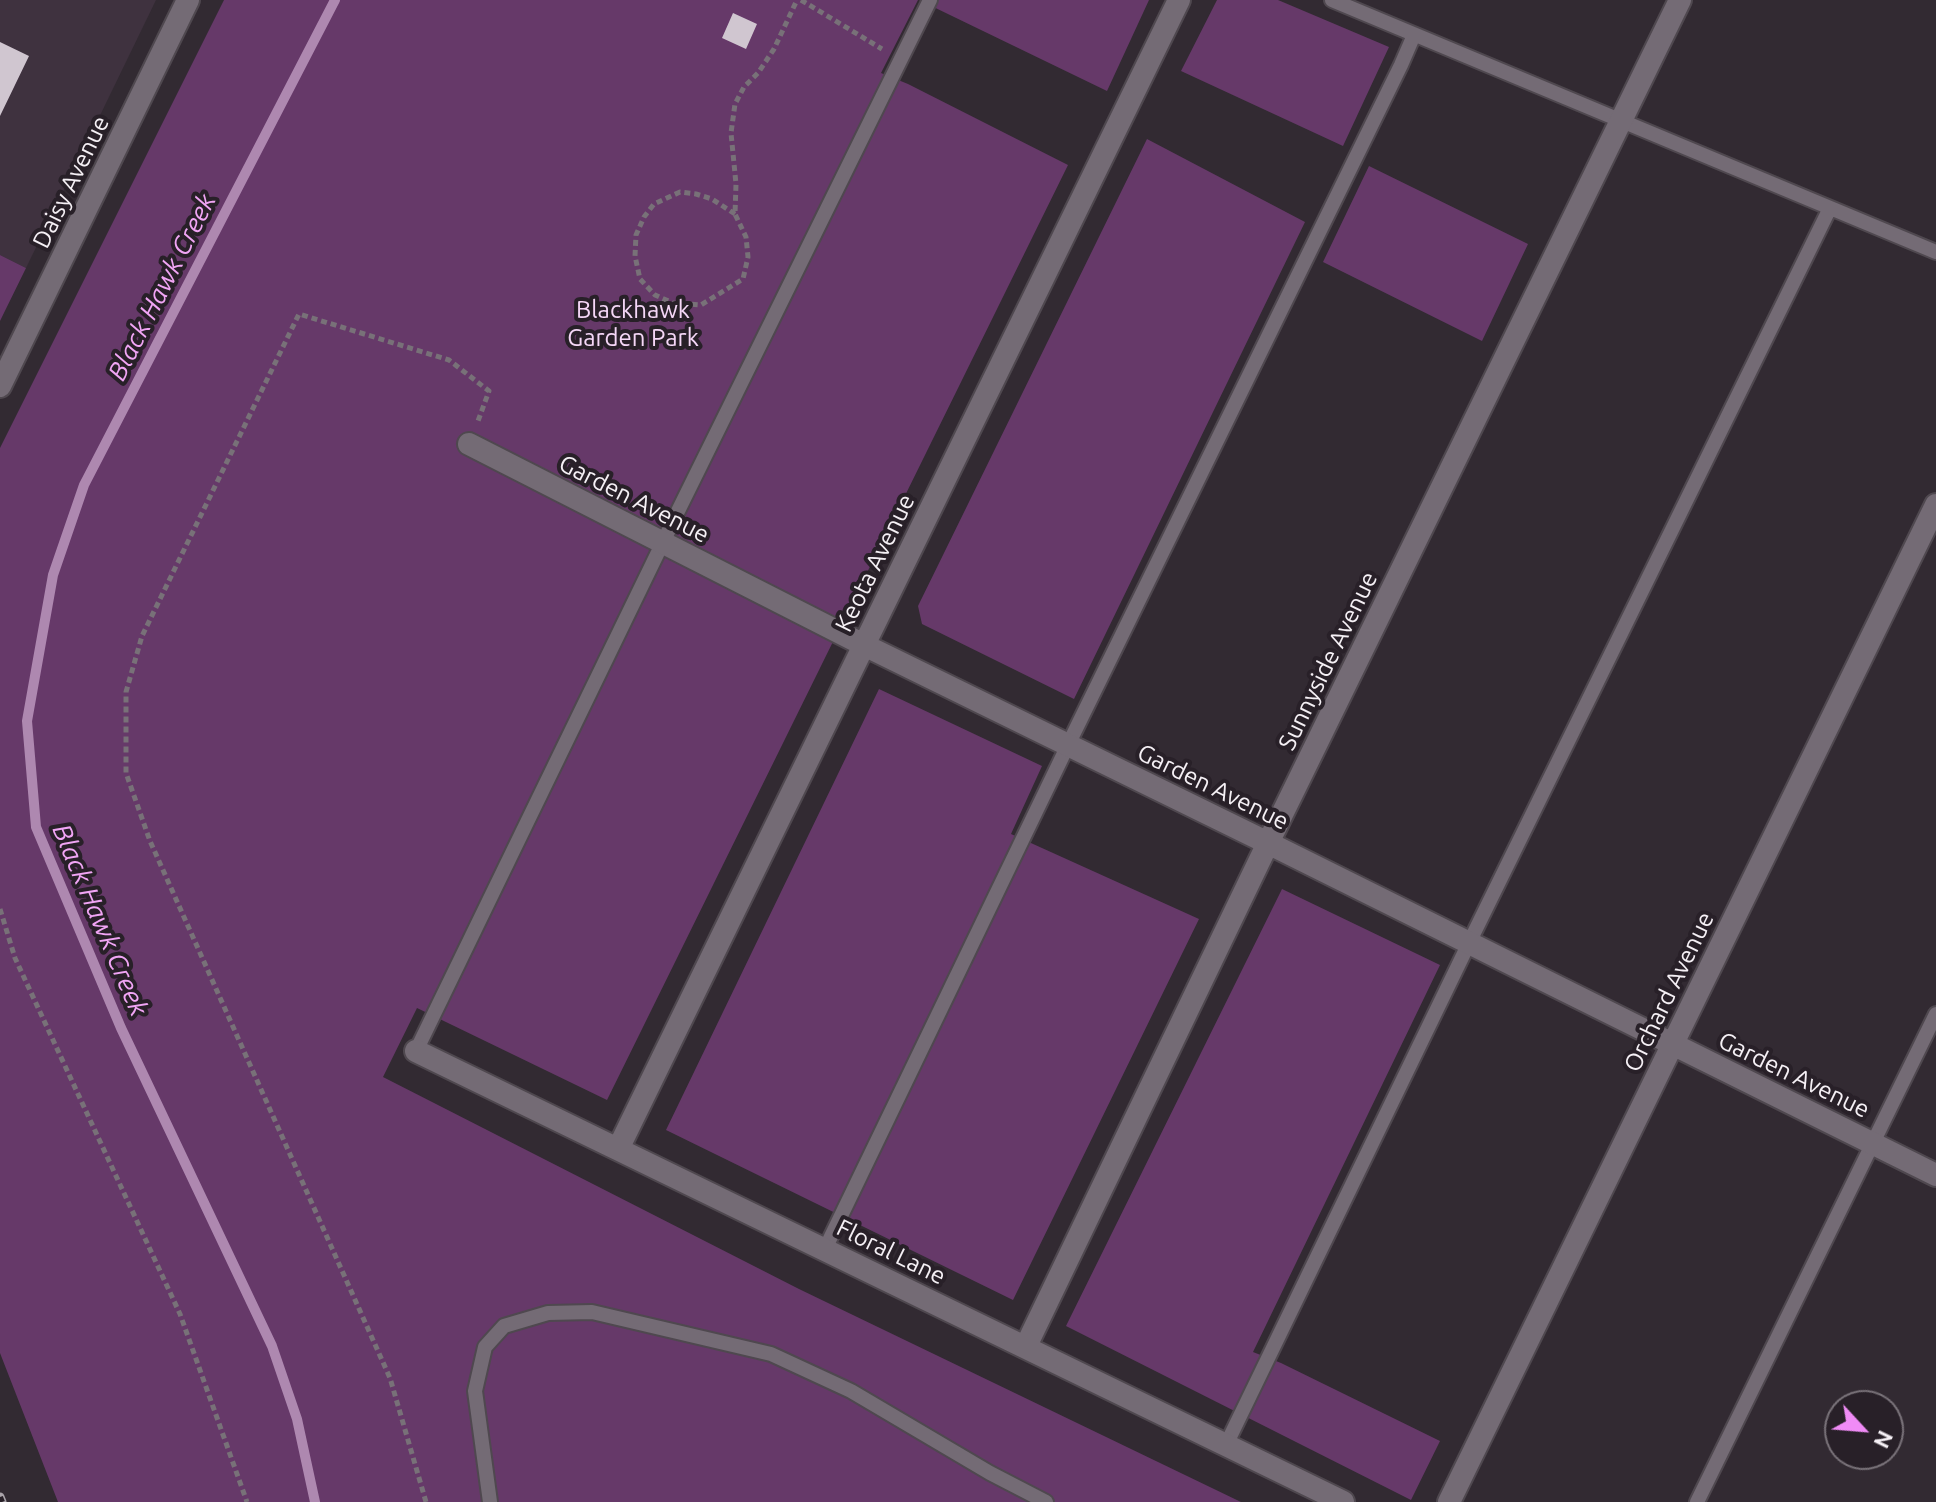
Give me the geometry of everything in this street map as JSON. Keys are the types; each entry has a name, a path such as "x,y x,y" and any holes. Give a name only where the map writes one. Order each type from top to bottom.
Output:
{"street":[{"name":"Daisy Avenue","path":"0,386 188,0"},
{"name":"Keota Avenue","path":"618,1149 1179,0"},
{"name":"Sunnyside Avenue","path":"1026,1346 1680,0"},
{"name":"Garden Avenue","path":"469,444 864,645 1936,1175"},
{"name":"Orchard Avenue","path":"1449,1502 1936,505"},
{"name":"Floral Lane","path":"416,1051 1226,1445 1316,1497 1343,1502"}],"lane":[{"path":"416,1051 930,0"},
{"path":"1332,0 1936,252"},
{"path":"825,1249 1414,35"},
{"path":"1226,1445 1830,208"},
{"path":"1697,1502 1936,1014"},
{"path":"490,1502 475,1391 485,1347 504,1326 548,1313 592,1312 771,1354 851,1391 990,1473 1046,1502"}],"path":[{"path":"735,214 712,199 680,192 654,204 636,235 635,256 640,279 655,295 673,303 701,305 743,279 748,257 746,237 735,214 736,184 731,133 735,104 744,87 774,49 799,0 900,61"},
{"path":"426,1502 390,1378 150,841 126,773 126,692 142,636 299,314 449,360 489,391 469,444"},
{"path":"0,909 15,958 180,1314 247,1502"}],"shaded area":[{"path":"0,0 156,0 26,268 0,255"}],"green space":[{"name":"Blackhawk Garden Park","path":"224,0 918,0 881,73 1068,165 607,1100 417,1008 383,1077 799,1289 1241,1502 58,1502 0,1353 0,448"},
{"path":"919,0 1149,0 1107,91"},
{"path":"1217,0 1278,0 1389,47 1343,146 1181,71"},
{"path":"1147,139 1305,222 1074,699 922,624 918,606"},
{"path":"1369,166 1528,244 1482,341 1323,262"},
{"path":"0,255 26,268 0,321"},
{"path":"879,689 1042,766 1011,834 1199,919 1013,1300 666,1130"},
{"path":"1282,889 1440,965 1253,1352 1440,1441 1411,1500 1066,1326"}],"building":[{"path":"733,13 757,24 746,49 722,38"},
{"path":"0,42 29,56 0,116"}],"waterway":[{"name":"Black Hawk Creek","path":"315,1502 297,1419 272,1346 121,1028 36,827 27,721 53,575 84,485 335,0"}],"railway":[{"path":"0,1497 2,1502"}]}
